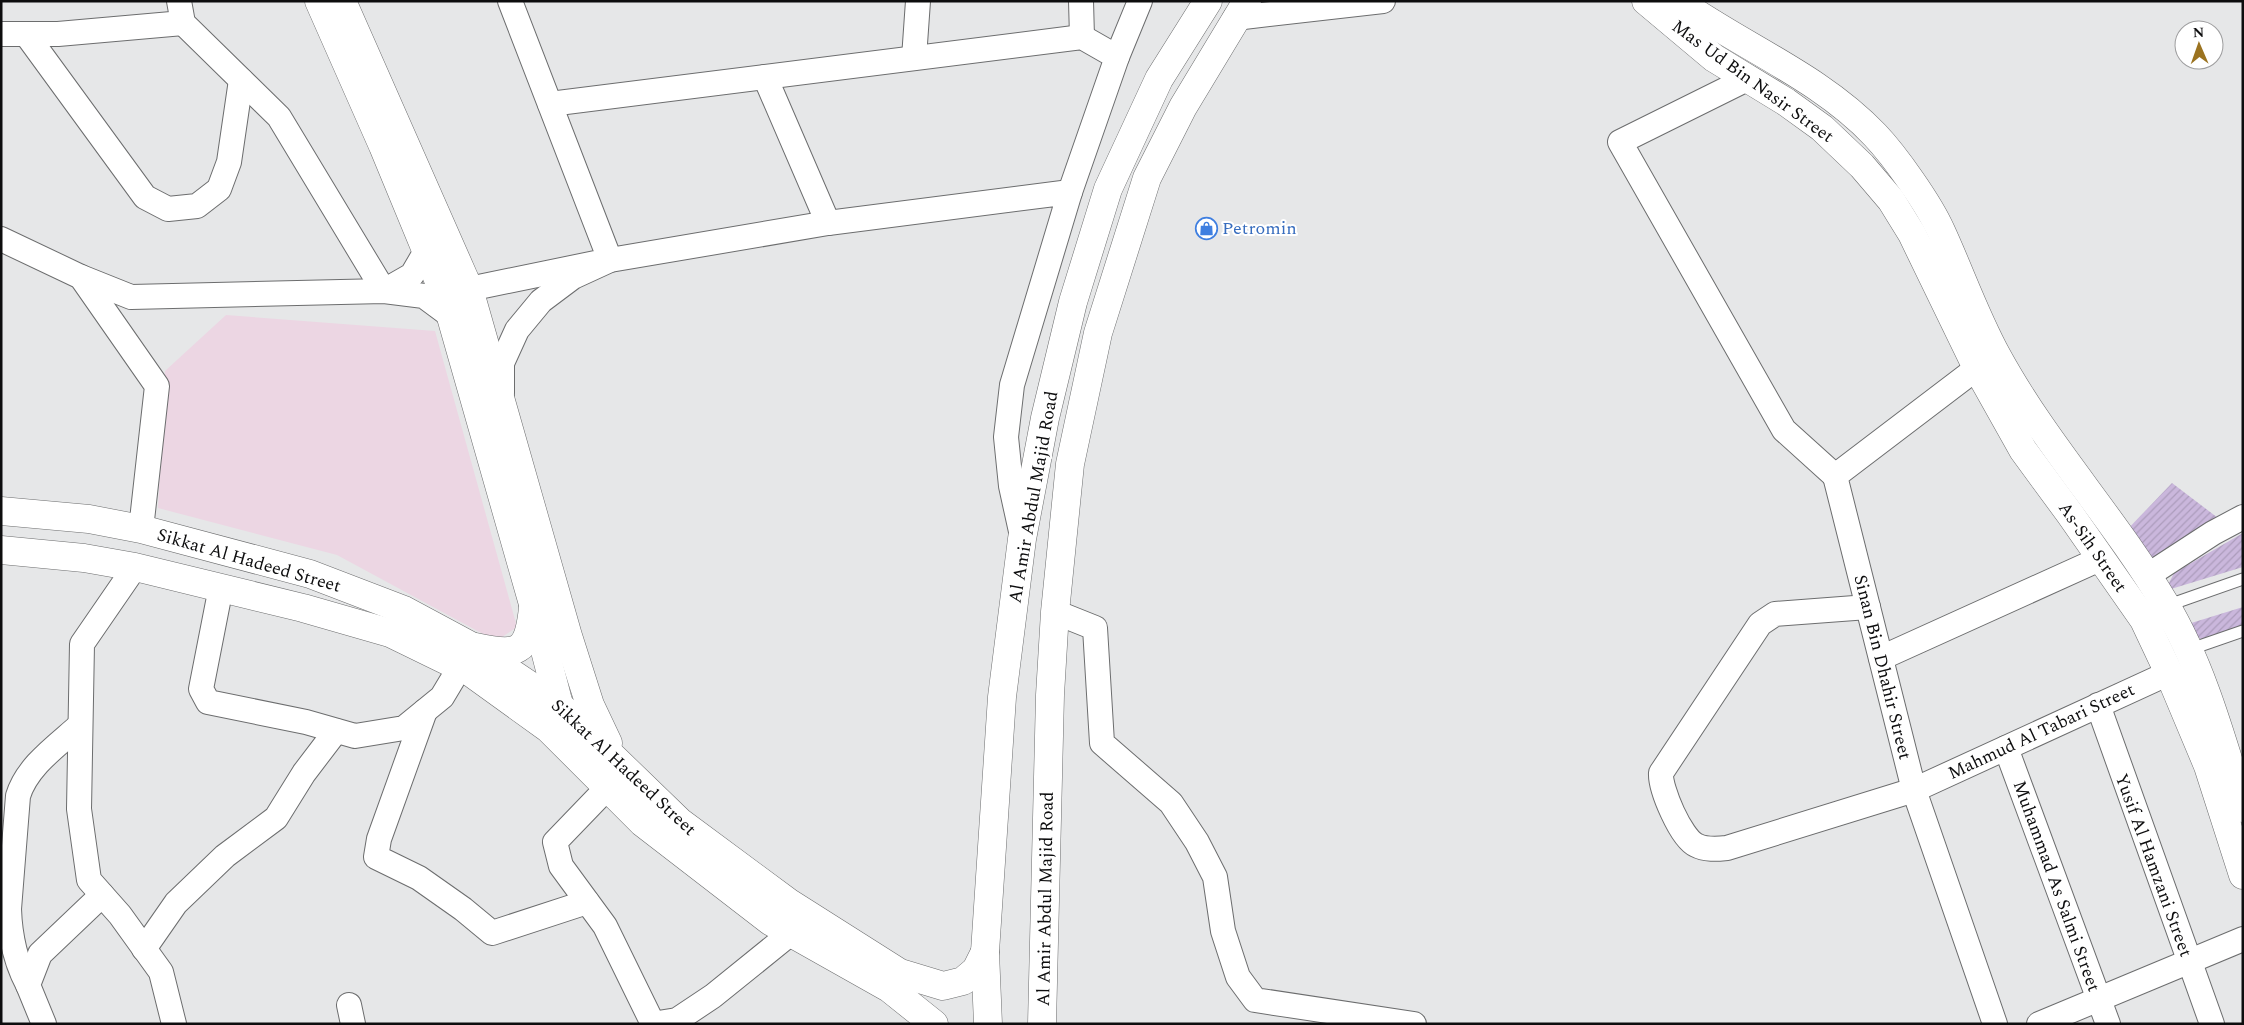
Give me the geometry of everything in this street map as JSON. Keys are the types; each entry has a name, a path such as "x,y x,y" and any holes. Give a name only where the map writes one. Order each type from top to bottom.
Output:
{"main road":[{"path":"319,1 383,146 451,316 533,604 559,704 549,730"},
{"path":"342,1 469,289 568,636 590,705 615,758"},
{"name":"Al Amir Abdul Majid Road","path":"988,1024 985,952 1002,697 1022,539 1044,418 1073,302 1108,190 1158,79 1208,1"},
{"name":"Mas Ud Bin Nasir Street","path":"1646,1 1714,58 1749,78 1822,128 1862,166 1891,200 1912,234"},
{"name":"Mas Ud Bin Nasir Street","path":"1678,1 1711,24 1815,85 1852,113 1882,144 1940,228"},
{"name":"Al Amir Abdul Majid Road","path":"1044,1019 1050,695 1055,612 1070,464 1098,333 1147,178 1183,107 1241,10"},
{"name":"As-Sih Street","path":"1940,228 1997,356 2046,433 2166,606 2188,650 2228,760 2243,808"},
{"name":"As-Sih Street","path":"1912,234 1977,368 2023,450 2102,558 2144,620 2169,673 2208,766 2243,875"},
{"name":"Sikkat Al Hadeed Street","path":"1,511 88,519 141,529 310,574 404,610 466,656 549,730 643,823 770,921 889,988 934,1024"},
{"name":"Sikkat Al Hadeed Street","path":"1,550 84,558 135,567 221,587 390,633 466,656 559,704 680,822 788,902 900,973 943,986 963,981 976,970 985,952"},
{"path":"466,656 502,652 522,646 530,634 533,604"}],"street":[{"path":"510,1 610,260"},
{"path":"914,58 918,1"},
{"path":"1081,1 1082,37"},
{"path":"1022,539 1011,486 1006,437 1012,385 1070,192 1117,57 1140,1"},
{"path":"1241,10 1383,1"},
{"path":"1,34 58,34 181,12 241,80 279,117 384,291"},
{"path":"26,34 145,197 168,209 197,206 219,190 229,162 241,80"},
{"path":"550,104 1082,37 1117,57"},
{"path":"765,77 828,223"},
{"path":"1749,78 1620,142 1784,430 1835,476 1977,368"},
{"path":"469,289 610,260 828,223 1070,192"},
{"path":"1,239 81,277 131,297 384,291 424,296 451,316"},
{"path":"384,291 412,275 426,251"},
{"path":"502,405 502,363 517,330 541,302 573,277 610,260"},
{"path":"81,277 157,386 141,529"},
{"name":"Sinan Bin Dhahir Street","path":"1835,476 1914,790 1995,1024"},
{"path":"2147,576 2213,533 2243,517"},
{"path":"1881,658 2102,558"},
{"path":"135,567 82,644 80,725 81,818 89,880 161,972 174,1024"},
{"path":"221,587 201,689 208,702 355,736 404,728 442,697 466,656"},
{"name":"Mahmud Al Tabari Street","path":"1868,607 1775,614 1760,624 1661,774 1661,787 1688,840 1697,846 1708,849 1727,848 1914,790 2169,673"},
{"path":"1055,612 1095,628 1102,744 1171,803 1197,842 1214,877 1223,931 1238,977 1256,1000 1414,1024"},
{"name":"Yusif Al Hamzani Street","path":"2098,706 2212,1024"},
{"path":"425,711 379,839 376,858 419,878 463,909 492,933 588,902"},
{"path":"44,1024 18,966 10,928 9,909 18,796 22,783 37,764 80,725"},
{"path":"144,949 176,903 225,856 276,818 304,773 336,731"},
{"name":"Muhammad As Salmi Street","path":"2006,748 2108,1024"},
{"path":"607,788 555,842 561,866 605,926 652,1024 700,1016 791,933"},
{"path":"28,985 40,954 102,896"},
{"path":"2039,1024 2243,939"}],"lane":[{"path":"2166,606 2243,579"},
{"path":"2188,650 2243,631"}],"shaded area":[{"path":"226,315 435,331 517,627 496,641 337,555 158,508 165,371"}],"building":[{"path":"2172,483 2218,518 2148,561 2125,532"},
{"path":"2243,533 2243,567 2171,589 2168,585 2174,573"},
{"path":"2243,607 2243,627 2206,640 2195,637 2188,624"}],"place":[{"name":"Petromin","path":"1206,228"}]}
